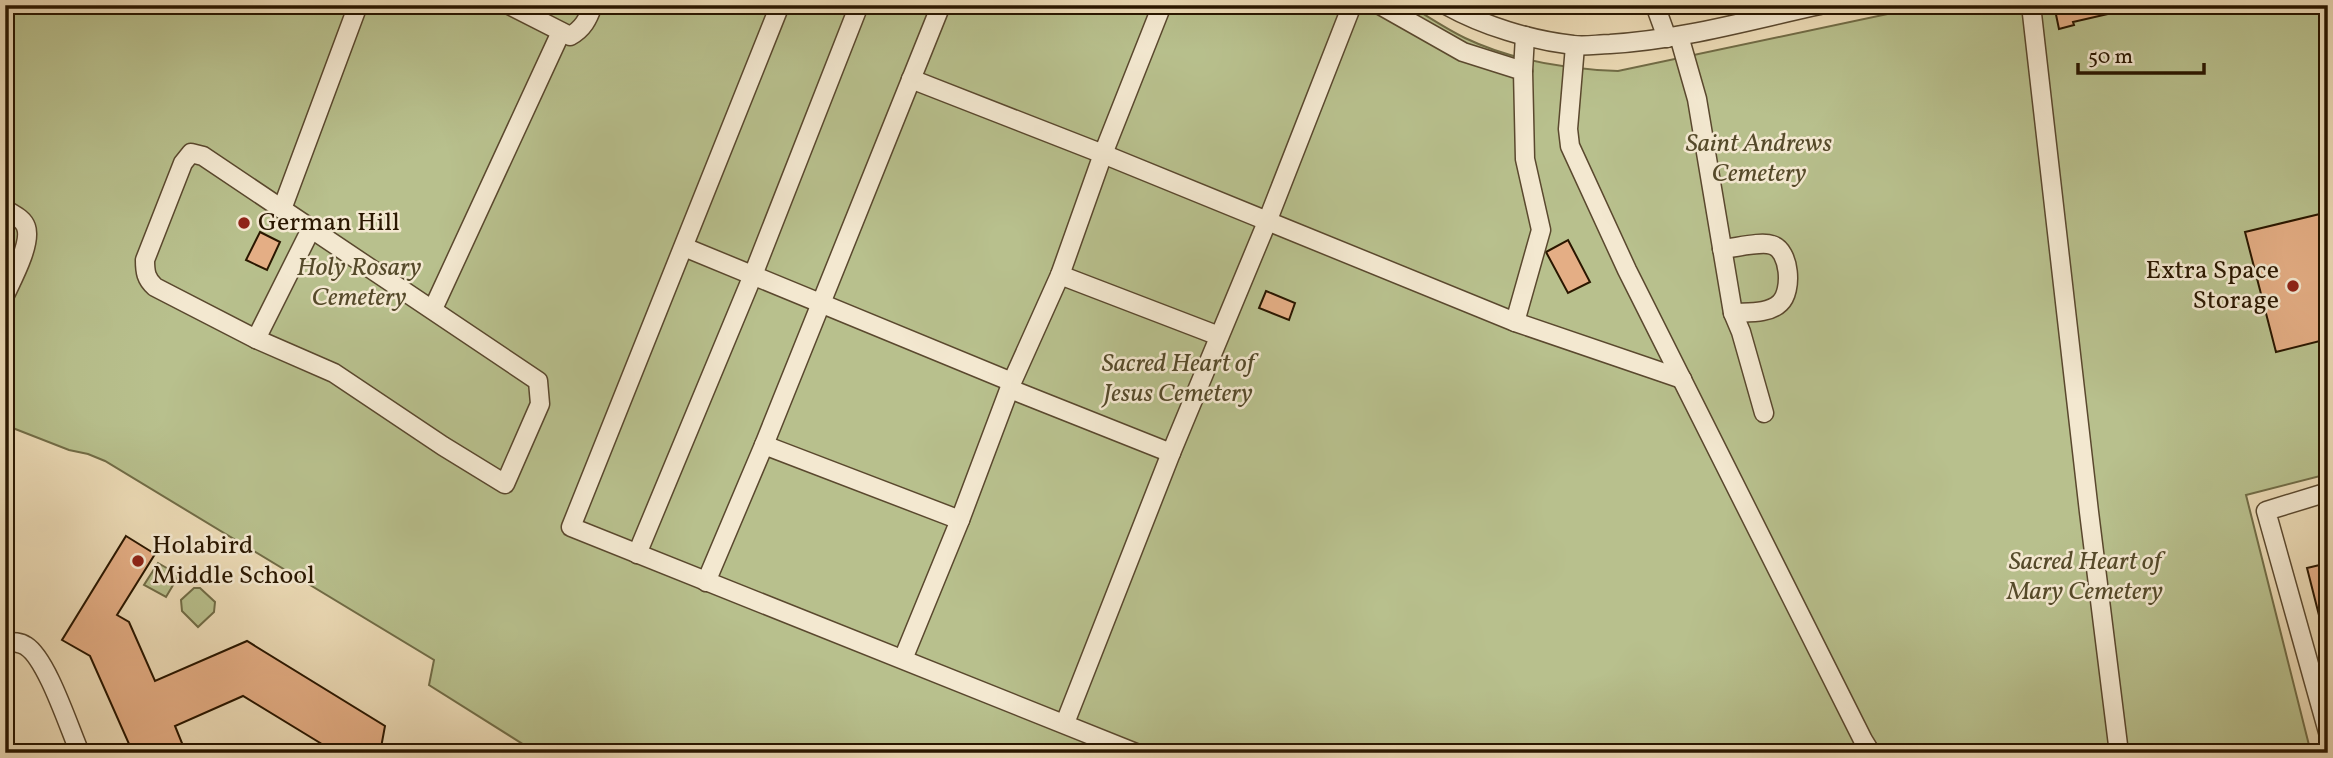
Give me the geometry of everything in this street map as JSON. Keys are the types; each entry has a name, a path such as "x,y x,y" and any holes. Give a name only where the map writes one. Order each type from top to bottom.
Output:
{"street":[{"path":"282,209 358,5"},
{"path":"509,5 570,36 580,31 593,5"},
{"path":"780,5 571,527 1136,753"},
{"path":"637,554 859,5"},
{"path":"706,582 941,5"},
{"path":"903,659 1011,386 1060,275 1103,155 1163,5"},
{"path":"1065,723 1352,5"},
{"path":"1380,5 1463,52 1523,71"},
{"path":"1655,5 1673,37 1697,99 1723,249 1726,285 1764,413"},
{"path":"1457,8 1525,36 1575,46 1673,37 1820,5"},
{"path":"2031,5 2119,753"},
{"path":"433,309 561,33"},
{"path":"1515,322 1542,230 1525,159 1525,36"},
{"path":"1575,46 1568,129 1570,146 1627,270 1856,728 1871,753"},
{"path":"911,79 1515,322 1682,379"},
{"path":"191,153 203,156 282,209 538,381 540,404 505,484 334,373 256,339 155,287 148,280 145,260 183,163 191,153"},
{"path":"5,209 26,225 27,241 5,295"},
{"path":"256,339 311,229"},
{"path":"1723,249 1770,244 1780,249 1786,263 1788,284 1783,302 1770,310 1733,313"},
{"path":"684,247 1171,453"},
{"path":"1060,275 1219,336"},
{"path":"764,445 960,520"},
{"path":"2328,492 2266,511 2328,733"},
{"path":"5,642 15,641 26,646 40,660 80,753"}],"green space":[{"path":"5,5 1409,5 1458,34 1502,53 1559,66 1618,71 1930,5 2328,5 2328,474 2246,495 2311,753 537,753 429,685 434,660 105,461 5,425"},
{"path":"158,563 179,575 166,597 144,585"},
{"path":"194,588 200,588 215,602 214,612 198,627 182,611 181,600"}],"building":[{"path":"2054,5 2120,5 2121,11 2073,22 2074,25 2059,29"},
{"name":"Extra Space Storage","path":"2328,212 2328,339 2276,352 2245,232"},
{"path":"260,232 280,242 267,270 246,260"},
{"path":"1568,240 1590,282 1568,293 1546,252"},
{"path":"1266,291 1295,303 1289,320 1259,308"},
{"path":"126,536 155,554 117,615 129,622 155,681 247,641 385,726 380,753 330,753 330,749 243,696 175,726 186,753 133,753 90,656 62,640"},
{"path":"2328,563 2328,631 2323,631 2307,568"}],"place":[{"name":"German Hill","path":"244,223"},
{"name":"Extra Space Storage","path":"2293,286"},
{"name":"Holabird Middle School","path":"138,561"}],"park label":[{"name":"Saint Andrews Cemetery","path":"1759,159"},
{"name":"Holy Rosary Cemetery","path":"359,283"},
{"name":"Sacred Heart of Jesus Cemetery","path":"1178,379"},
{"name":"Sacred Heart of Mary Cemetery","path":"2085,577"}]}
